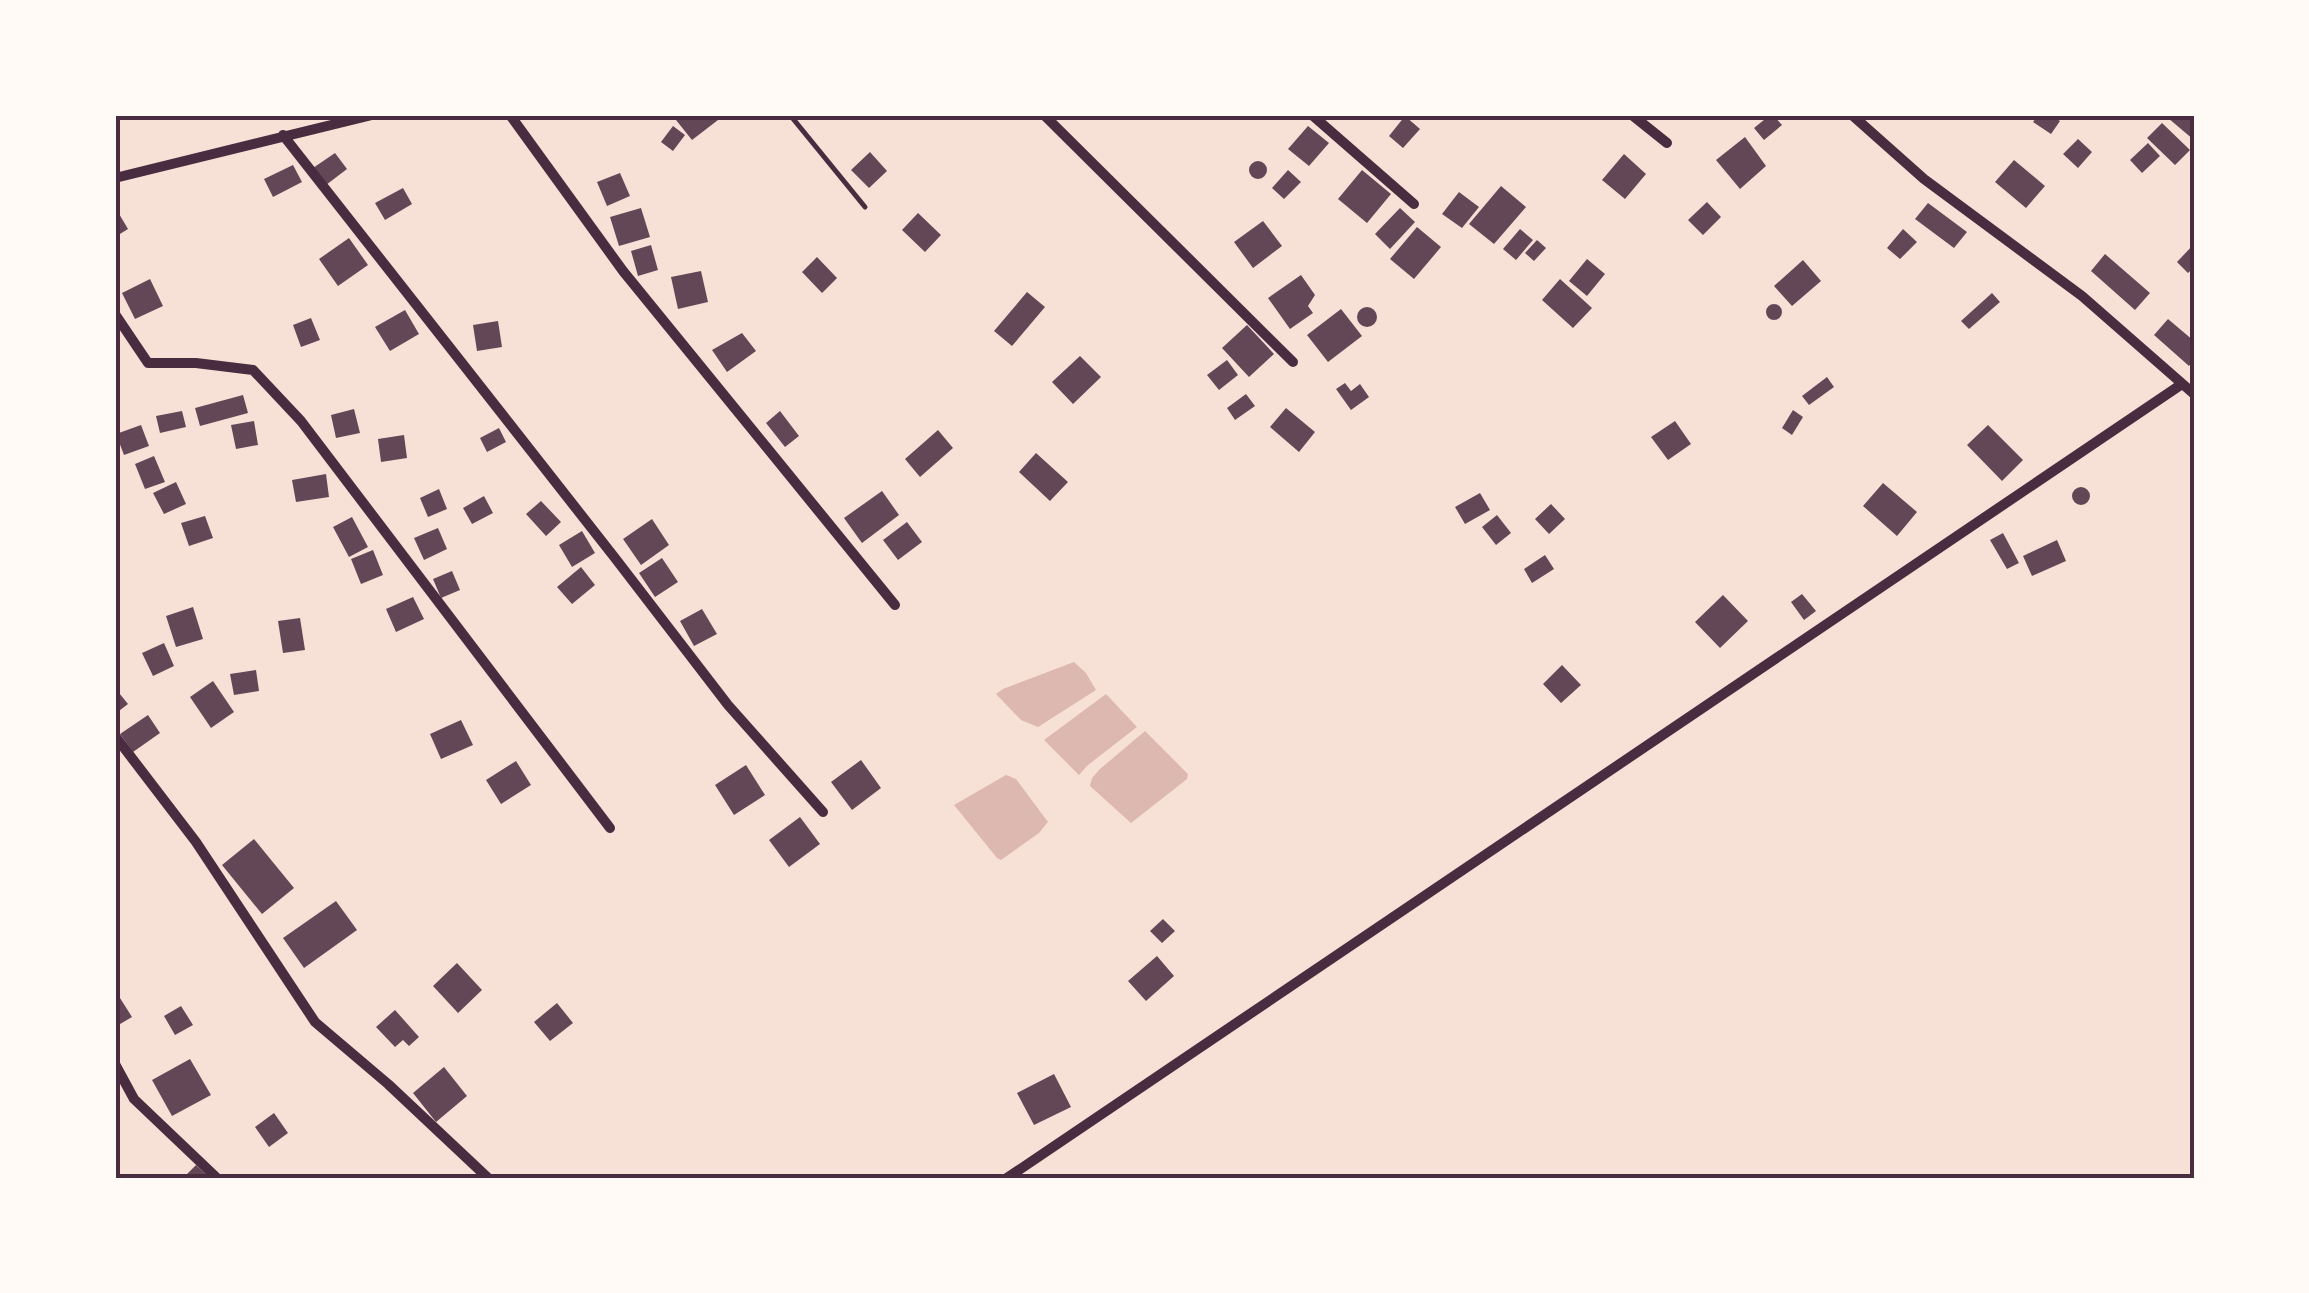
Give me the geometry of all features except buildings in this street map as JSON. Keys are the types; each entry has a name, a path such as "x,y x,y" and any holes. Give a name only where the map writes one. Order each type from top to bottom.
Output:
{"street":[{"path":"115,178 372,115"},
{"path":"510,115 623,271 896,605"},
{"path":"1044,115 1293,362"},
{"path":"1312,115 1414,204"},
{"path":"1632,115 1667,143"},
{"path":"1852,115 1924,179 2082,296 2194,394"},
{"path":"282,136 728,705 823,812"},
{"path":"115,314 148,363 196,363 253,370 301,421 610,828"},
{"path":"1006,1178 2182,384"},
{"path":"115,736 196,842 315,1022 488,1178"},
{"path":"115,1064 134,1099 217,1178"}],"lane":[{"path":"790,115 866,207"}],"shaded area":[{"path":"1074,662 1096,690 1038,727 1021,720 996,694 1003,689"},
{"path":"1106,694 1137,727 1079,775 1044,740"},
{"path":"1145,731 1188,774 1187,779 1131,823 1090,786 1100,769"},
{"path":"1006,775 1016,779 1048,822 1001,860 954,805"}]}
